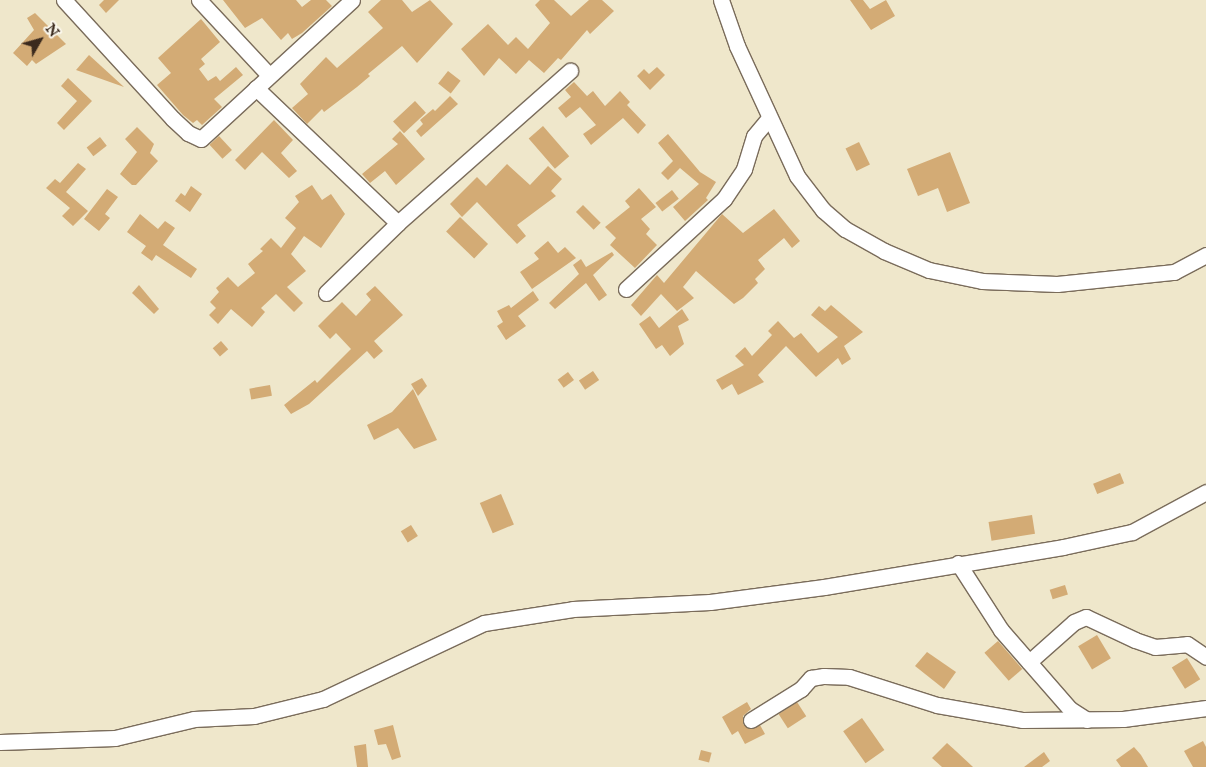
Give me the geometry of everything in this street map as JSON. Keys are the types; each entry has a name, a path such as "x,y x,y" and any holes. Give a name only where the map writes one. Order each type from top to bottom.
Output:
{"street":[{"path":"64,0 188,134 200,139 352,0"},
{"path":"199,0 269,75"},
{"path":"721,0 769,118 797,176 823,210 845,229 884,251 928,270 982,281 1057,284 1174,272 1206,255"},
{"path":"326,293 398,223 570,71"},
{"path":"256,88 398,223"},
{"path":"626,289 724,198 744,169 754,136 769,118"},
{"path":"0,742 115,738 194,719 254,716 324,698 372,678 393,664 484,623 573,609 710,602 824,587 958,563 1063,547 1132,532 1206,492"},
{"path":"958,563 1001,630 1070,709 1089,721"},
{"path":"1029,662 1074,622 1086,617 1135,640 1155,647 1187,644 1206,657"},
{"path":"751,720 800,689 811,678 824,676 849,677 937,705 1022,720 1089,721 1206,708"}],"building":[{"path":"104,0 119,0 106,13 99,5"},
{"path":"223,0 296,0 302,7 311,0 326,0 332,6 302,33 292,39 288,33 281,40 262,18 245,28"},
{"path":"381,0 402,0 412,12 430,0 453,24 417,63 402,46 368,74 370,76 357,87 324,112 322,109 307,124 292,108 308,94 300,84 326,57 337,68 383,28 368,12"},
{"path":"540,0 554,0 571,16 589,0 602,0 614,11 590,34 587,30 561,60 558,58 544,73 529,60 516,74 499,58 484,76 461,49 488,24 508,45 516,37 528,49 550,23 535,5"},
{"path":"850,0 863,0 870,9 886,0 895,16 871,30"},
{"path":"35,13 66,44 36,64 32,60 27,66 13,53 34,30 27,18"},
{"path":"201,19 220,42 201,59 205,64 199,69 208,81 216,76 220,81 236,67 243,75 214,99 222,107 202,125 197,120 193,123 183,115 157,85 171,73 158,58"},
{"path":"89,55 124,87 76,70"},
{"path":"657,67 665,75 650,90 637,76 644,69 649,74"},
{"path":"448,71 461,81 451,93 438,84"},
{"path":"68,78 92,101 64,130 57,123 77,101 61,86"},
{"path":"574,82 587,96 593,91 605,106 620,91 630,102 627,105 646,125 638,134 623,118 591,145 583,134 596,125 580,107 566,118 558,108 571,97 565,90"},
{"path":"450,96 458,104 421,137 416,131 423,124 420,120 433,109 435,111"},
{"path":"415,101 426,113 404,133 393,121"},
{"path":"274,120 293,140 281,153 297,171 289,178 262,152 245,170 235,160"},
{"path":"543,126 569,156 555,169 529,138"},
{"path":"137,127 154,144 150,153 158,161 136,185 132,185 120,174 137,152 125,139"},
{"path":"400,131 425,159 396,185 385,171 370,183 362,174 398,144 392,139"},
{"path":"668,134 700,172 716,182 706,198 708,200 685,221 673,207 699,184 680,168 668,180 661,173 673,161 658,143"},
{"path":"219,136 232,150 222,159 209,145"},
{"path":"100,137 107,146 93,156 87,147"},
{"path":"859,142 870,164 856,171 846,149"},
{"path":"950,152 970,203 947,212 938,188 918,196 907,169"},
{"path":"78,163 86,169 66,192 88,211 73,226 62,216 70,208 46,188 55,179 60,183"},
{"path":"507,164 530,185 548,166 562,179 551,191 556,196 517,225 526,236 517,244 477,202 462,217 450,204 477,177 486,186"},
{"path":"312,185 322,200 331,194 345,214 321,248 304,236 291,254 306,271 287,287 303,303 294,312 276,294 261,308 265,312 252,327 231,309 218,324 209,315 216,308 210,302 219,292 216,288 228,277 238,287 255,273 248,264 263,251 260,249 271,238 281,248 296,228 285,218 299,202 295,196"},
{"path":"191,186 202,194 190,212 175,201 181,193 185,196"},
{"path":"639,188 656,207 641,219 650,229 646,234 657,245 635,268 610,245 616,238 605,227 630,207 625,201"},
{"path":"107,189 118,197 105,214 110,218 99,231 84,219"},
{"path":"672,190 679,199 662,212 655,203"},
{"path":"583,205 601,223 594,230 576,212"},
{"path":"774,209 800,241 792,248 784,238 758,260 765,269 755,279 758,283 743,298 734,304 696,271 683,287 694,298 677,311 661,294 641,316 631,305 657,275 664,283 722,214 743,233"},
{"path":"140,214 158,229 165,221 175,228 163,245 197,269 191,278 156,255 152,261 141,253 146,246 127,232"},
{"path":"460,217 488,244 474,258 446,231"},
{"path":"548,241 558,253 565,247 576,258 532,289 520,272 539,259 534,253"},
{"path":"612,252 614,255 593,275 607,295 599,301 586,283 555,309 549,303 579,274 573,265 581,259 586,267"},
{"path":"139,285 159,309 154,314 132,293"},
{"path":"375,286 403,315 374,341 383,351 374,359 367,351 309,404 291,414 284,405 315,380 317,383 351,349 336,333 330,339 318,326 342,302 356,316 371,300 366,294"},
{"path":"533,291 539,300 518,316 526,326 506,340 497,326 503,322 497,311 509,305 511,308"},
{"path":"831,305 863,332 844,346 851,359 842,365 838,358 816,377 786,346 758,375 764,382 738,395 732,384 722,390 716,380 744,365 735,356 745,347 752,356 772,335 768,331 778,321 794,338 801,333 818,353 838,337 811,315 819,306 825,311"},
{"path":"682,309 689,320 678,326 684,344 670,356 662,345 656,349 639,324 650,316 659,328"},
{"path":"221,341 228,349 220,357 213,348"},
{"path":"593,371 599,380 585,390 579,381"},
{"path":"568,372 574,380 564,388 558,380"},
{"path":"422,378 427,386 418,396 411,384"},
{"path":"270,385 272,396 251,399 249,389"},
{"path":"413,389 437,440 414,449 398,428 374,440 367,425 392,412"},
{"path":"1120,473 1124,483 1097,494 1093,484"},
{"path":"501,494 514,524 493,533 480,503"},
{"path":"1032,515 1035,534 992,541 989,522"},
{"path":"411,525 418,536 408,542 401,531"},
{"path":"1065,585 1068,595 1053,599 1050,590"},
{"path":"1097,635 1111,658 1092,669 1078,646"},
{"path":"998,641 1022,669 1009,681 984,653"},
{"path":"927,652 956,672 944,689 915,666"},
{"path":"1187,658 1200,679 1185,689 1172,668"},
{"path":"747,702 751,709 743,716 743,724 751,729 760,725 765,734 745,744 738,731 732,735 722,717"},
{"path":"797,702 806,716 788,728 779,714"},
{"path":"862,718 884,750 866,763 843,731"},
{"path":"393,725 401,757 392,760 386,744 378,745 374,730"},
{"path":"1203,741 1206,747 1206,767 1193,767 1184,751"},
{"path":"947,743 973,767 942,767 932,758"},
{"path":"366,744 368,767 357,767 354,746"},
{"path":"1134,747 1148,767 1121,767 1116,760"},
{"path":"701,750 712,753 709,763 698,760"},
{"path":"1044,752 1050,761 1042,767 1024,767"}]}
